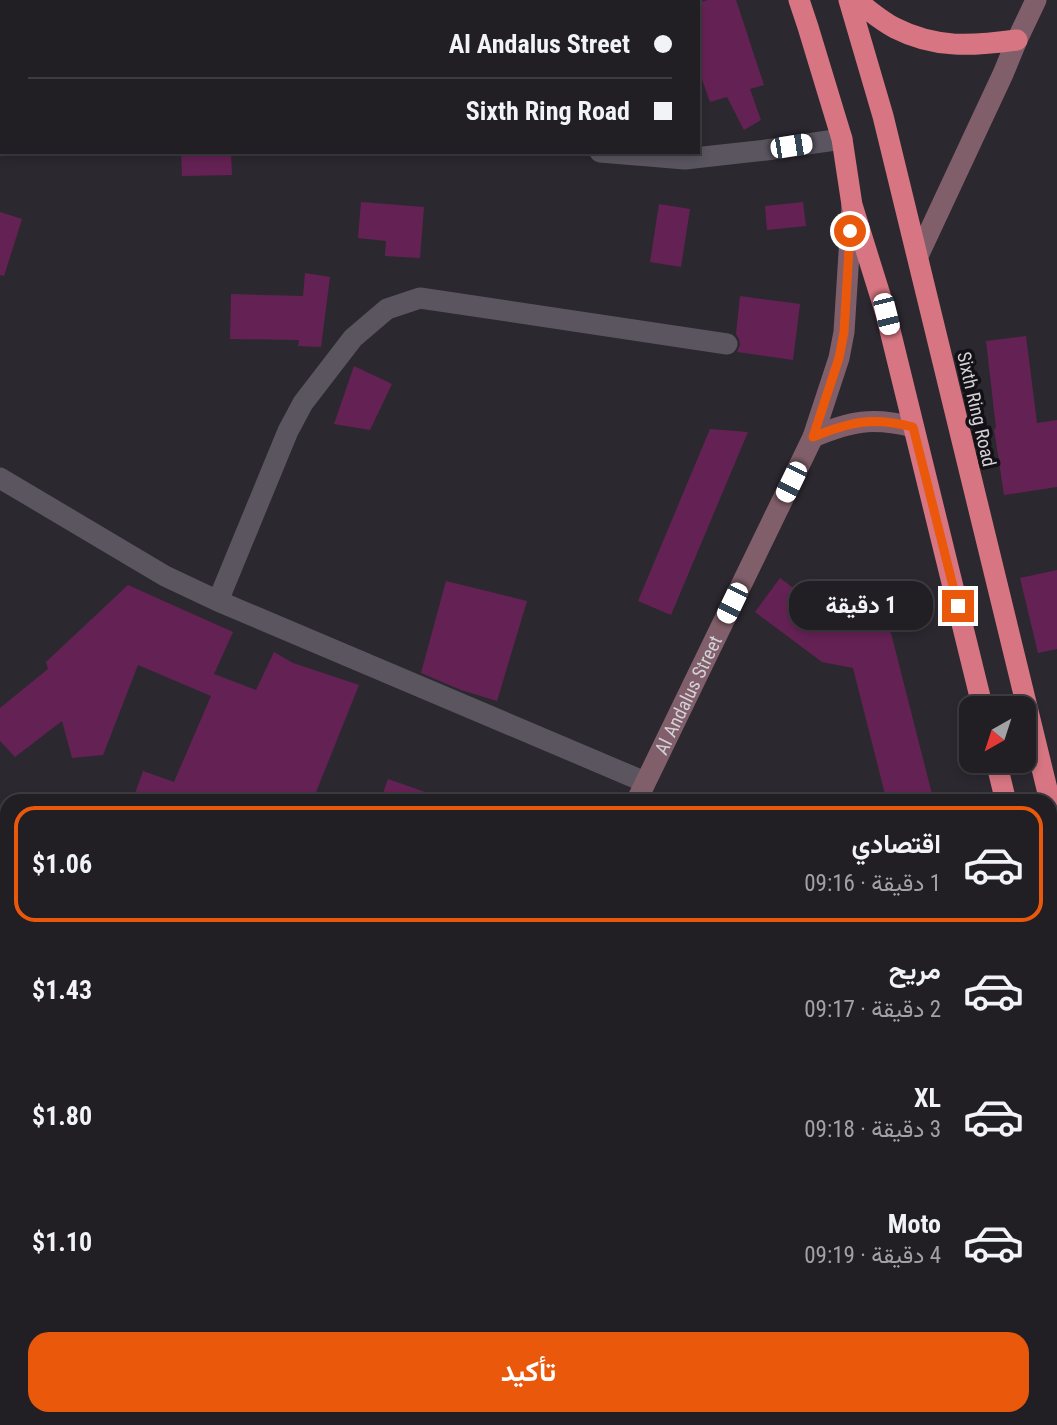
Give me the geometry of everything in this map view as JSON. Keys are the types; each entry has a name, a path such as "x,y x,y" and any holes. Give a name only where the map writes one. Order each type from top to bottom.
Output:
{"highway":[{"path":"799,0 842,139 852,205 886,314 980,696"},
{"name":"Sixth Ring Road","path":"849,0 883,116 1048,794"},
{"path":"855,0 892,27 922,40 956,46 1017,40"},
{"path":"999,774 1004,794"}],"main road":[{"path":"918,256 1036,0"},
{"name":"Al Andalus Street","path":"640,794 813,437 839,358 844,332 852,205"},
{"path":"813,437 839,426 859,422 893,422 913,427"}],"street":[{"path":"624,154 685,159 842,139"},
{"path":"218,601 288,431 303,403 353,338 387,309 420,298 727,344"},
{"path":"0,478 165,576 218,601 645,782"}],"building":[{"path":"736,0 764,85 750,89 761,120 744,130 727,97 710,102 700,74 700,2"},
{"path":"181,154 231,154 232,175 182,176"},
{"path":"361,202 424,207 420,258 385,256 386,241 358,238"},
{"path":"803,202 806,226 767,230 765,206"},
{"path":"659,204 690,209 681,267 650,262"},
{"path":"0,212 22,219 4,276 0,275"},
{"path":"305,273 330,277 321,347 298,346 299,340 230,339 231,294 303,296"},
{"path":"740,296 800,304 793,360 737,352 740,345 736,334"},
{"path":"1026,336 1037,423 1057,420 1057,487 1004,495 994,429 986,341"},
{"path":"354,366 392,384 370,430 334,424"},
{"path":"710,429 748,432 671,615 638,601"},
{"path":"1057,570 1057,649 1038,653 1020,578"},
{"path":"780,578 848,629 872,624 891,633 932,794 885,794 853,668 822,662 755,612"},
{"path":"446,581 527,601 497,701 461,690 421,673"},
{"path":"128,585 233,632 214,674 256,690 274,652 293,663 359,685 315,794 135,794 143,771 174,782 211,696 138,665 103,755 72,758 62,721 15,757 0,741 0,708 48,669 46,662"},
{"path":"388,779 431,794 383,794"}],"route":[{"path":"850,231 844,332 839,358 813,437 839,426 859,422 893,422 913,427 958,606"}]}
